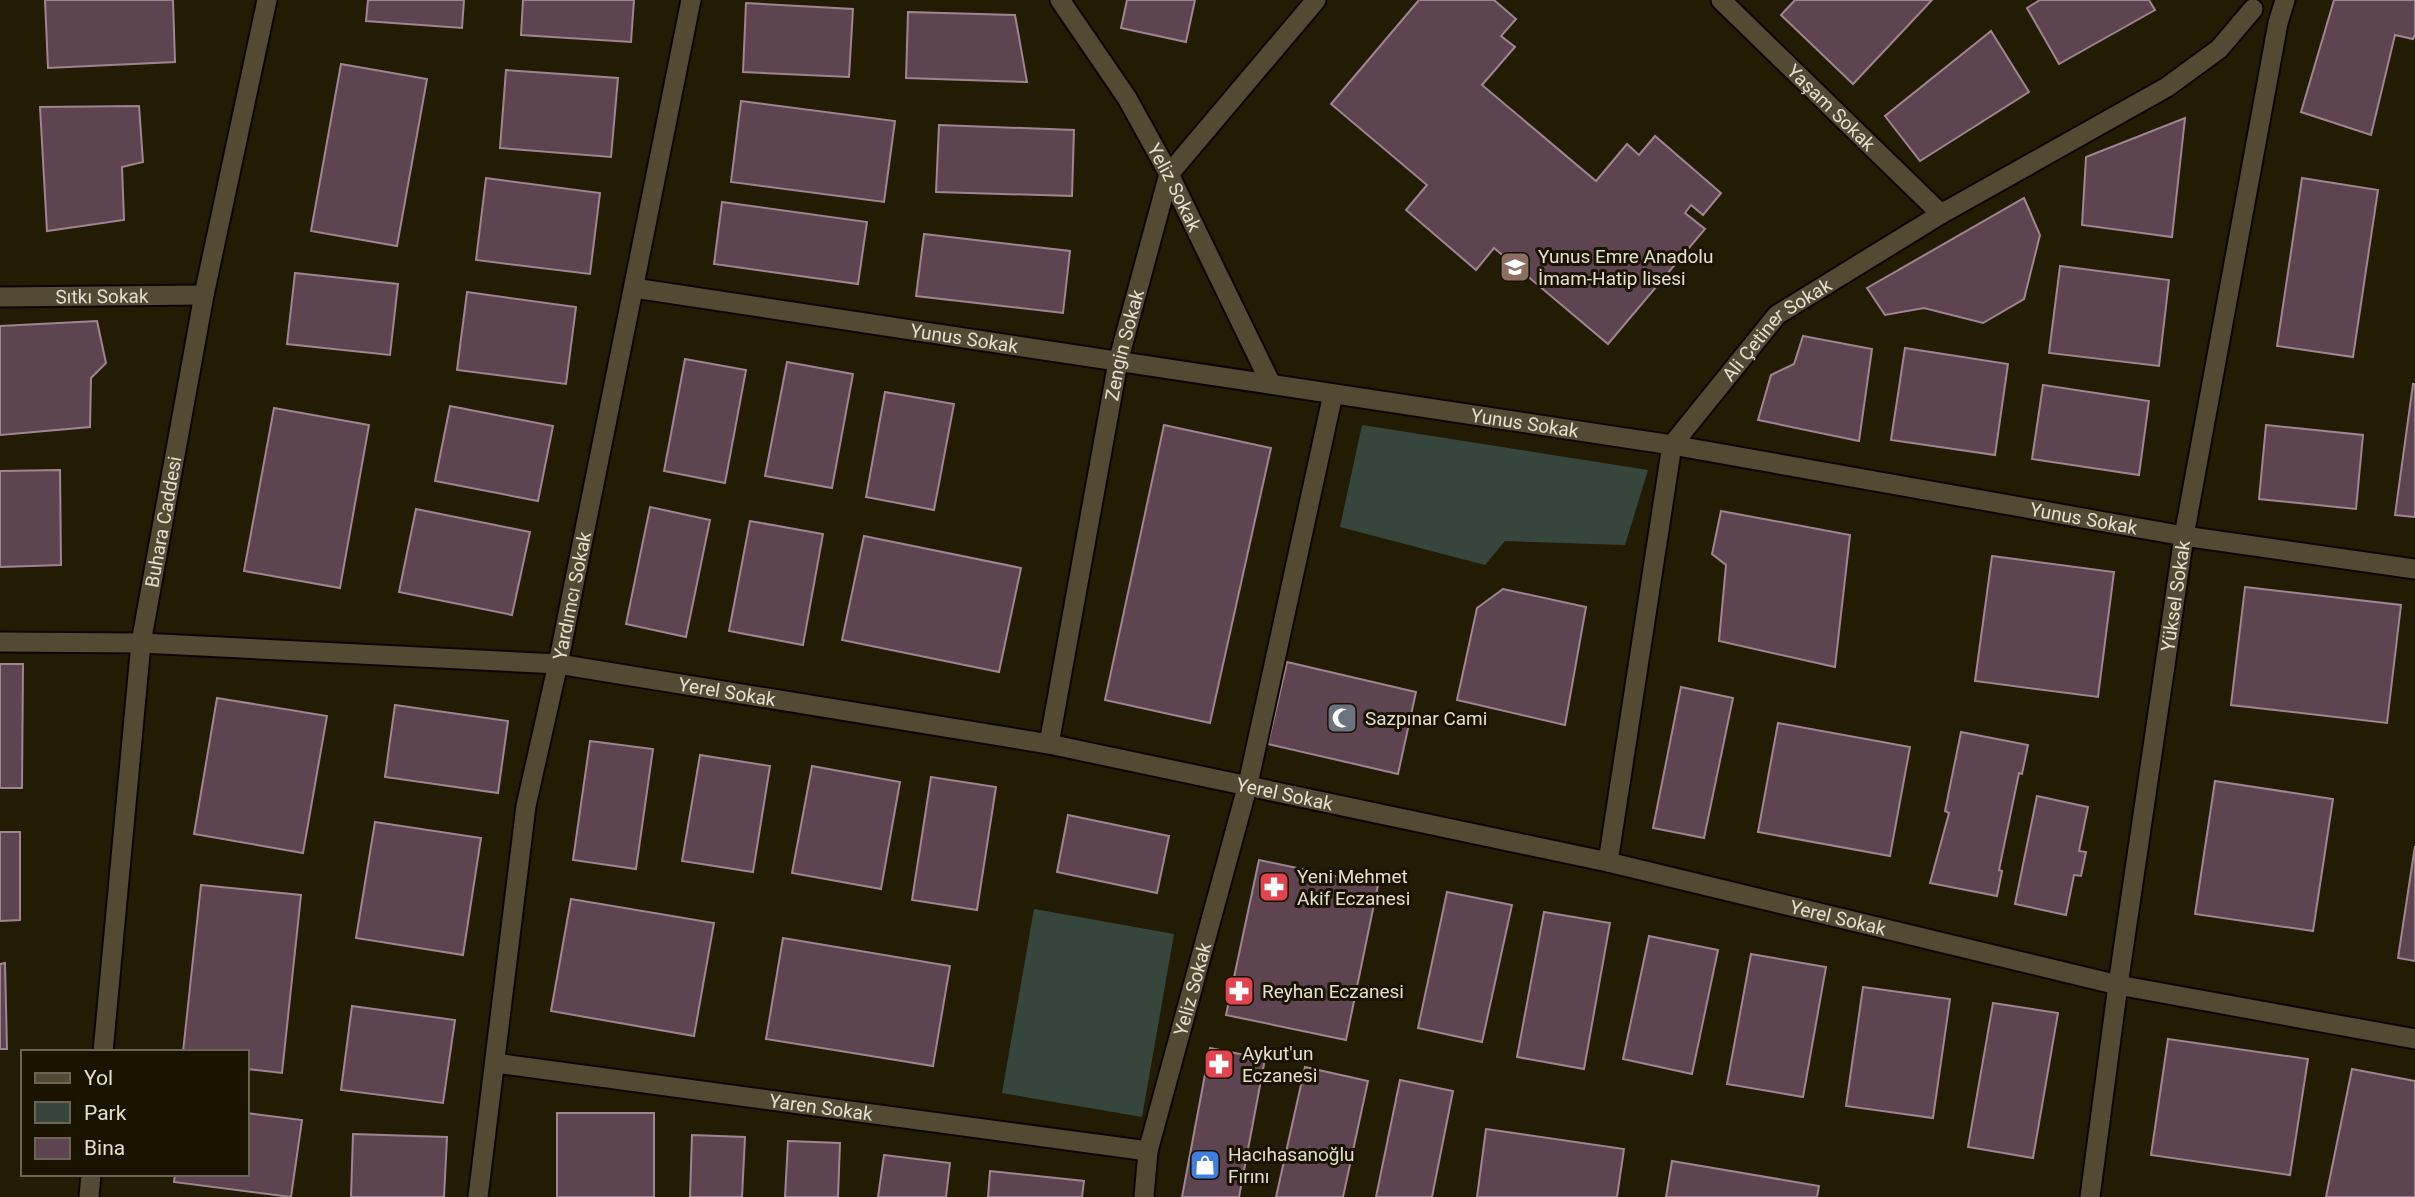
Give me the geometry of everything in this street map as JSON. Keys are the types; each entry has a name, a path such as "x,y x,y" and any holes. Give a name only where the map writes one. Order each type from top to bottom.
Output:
{"street":[{"name":"Buhara Caddesi","path":"103,1050 141,643 204,295 267,0"},
{"name":"Yardımcı Sokak","path":"478,1197 526,806 558,664 691,0"},
{"name":"Yeliz Sokak","path":"1060,0 1127,99 1169,174 1271,384"},
{"name":"Zengin Sokak","path":"1049,744 1118,362 1169,174 1316,0"},
{"name":"Yaşam Sokak","path":"1721,0 1941,214"},
{"name":"Yüksel Sokak","path":"2090,1197 2118,985 2184,536 2278,23 2285,0"},
{"name":"Ali Çetiner Sokak","path":"1672,445 1777,315 1941,214 2167,88 2219,49 2248,4"},
{"path":"2248,4 2278,23"},
{"name":"Yunus Sokak","path":"634,288 1672,445 2184,536 2415,569"},
{"name":"Sıtkı Sokak","path":"0,297 204,295"},
{"name":"Yeliz Sokak","path":"1144,1197 1148,1151 1248,784 1333,394"},
{"path":"1608,862 1672,445"},
{"name":"Yerel Sokak","path":"0,642 141,643 558,664 1049,744 1608,862 2118,985 2415,1039"},
{"name":"Yaren Sokak","path":"495,1063 1148,1151"},
{"path":"89,1197 92,1176"}],"green space":[{"path":"1362,425 1648,470 1625,545 1505,541 1485,565 1340,527"},
{"path":"1034,909 1174,934 1142,1117 1002,1093"}],"building":[{"path":"45,0 173,0 175,62 48,68"},
{"path":"368,0 464,0 462,28 366,21"},
{"path":"523,0 634,0 631,42 521,35"},
{"path":"1127,0 1195,0 1186,42 1121,28"},
{"path":"1419,0 1494,0 1516,19 1501,36 1515,47 1482,85 1596,181 1627,144 1639,155 1655,136 1721,193 1703,215 1691,205 1685,213 1705,229 1608,344 1494,248 1476,270 1406,210 1427,185 1331,104"},
{"path":"1795,0 1932,0 1853,84 1781,15"},
{"path":"2040,0 2149,0 2155,10 2059,64 2027,8"},
{"path":"2334,0 2415,0 2415,35 2413,39 2395,35 2371,135 2301,112"},
{"path":"746,3 853,9 849,77 743,72"},
{"path":"908,12 1015,15 1027,82 906,78"},
{"path":"1991,31 2029,92 1920,161 1885,116"},
{"path":"341,64 427,79 397,246 311,231"},
{"path":"506,70 618,78 611,157 500,148"},
{"path":"741,101 895,121 884,202 731,182"},
{"path":"139,106 143,162 122,167 124,220 47,231 40,107"},
{"path":"2185,118 2172,237 2082,225 2086,157"},
{"path":"939,125 1074,130 1072,196 936,192"},
{"path":"486,178 600,193 590,274 476,260"},
{"path":"2302,178 2378,190 2353,357 2277,346"},
{"path":"2024,198 2040,235 2024,299 1983,323 1924,308 1885,315 1867,288"},
{"path":"722,202 867,222 858,284 714,264"},
{"path":"924,234 1070,251 1063,313 916,296"},
{"path":"2060,266 2169,280 2159,366 2049,353"},
{"path":"295,273 398,284 390,355 287,344"},
{"path":"467,292 576,307 566,384 457,370"},
{"path":"97,321 106,363 91,378 90,427 0,435 0,326"},
{"path":"1803,336 1872,349 1859,441 1758,420 1771,375 1794,364"},
{"path":"1905,348 2008,364 1995,455 1891,440"},
{"path":"685,359 746,370 725,483 664,471"},
{"path":"787,362 853,374 832,488 765,476"},
{"path":"2415,384 2415,517 2395,515"},
{"path":"2043,385 2149,401 2139,475 2032,459"},
{"path":"885,392 954,404 934,510 866,497"},
{"path":"450,406 553,426 538,501 435,481"},
{"path":"274,408 369,425 340,588 244,571"},
{"path":"1164,425 1271,448 1210,723 1105,700"},
{"path":"2266,425 2363,435 2356,509 2259,499"},
{"path":"60,470 61,565 0,567 0,471"},
{"path":"650,507 710,520 686,637 626,624"},
{"path":"416,509 530,532 512,615 399,592"},
{"path":"1721,511 1850,535 1835,667 1719,641 1726,565 1712,554"},
{"path":"750,521 823,534 803,645 729,631"},
{"path":"864,536 1021,568 999,672 842,640"},
{"path":"1992,556 2114,572 2098,697 1975,681"},
{"path":"2245,587 2401,605 2387,723 2231,705"},
{"path":"1503,589 1586,607 1565,725 1457,700 1477,608"},
{"name":"Sazpınar Cami","path":"1287,662 1416,692 1398,774 1268,744"},
{"path":"0,664 23,664 22,788 0,788"},
{"path":"1681,687 1733,698 1704,838 1653,828"},
{"path":"217,698 327,716 303,853 194,834"},
{"path":"395,705 508,721 498,793 385,777"},
{"path":"1778,723 1910,747 1890,856 1758,832"},
{"path":"1961,732 2028,745 2022,774 2019,773 1999,870 2002,871 1997,896 1930,883 1949,813 1945,811"},
{"path":"590,741 653,749 636,869 573,860"},
{"path":"700,755 770,766 753,872 682,861"},
{"path":"812,766 900,782 881,889 792,873"},
{"path":"931,777 996,787 977,910 912,900"},
{"path":"2215,781 2333,799 2313,931 2195,914"},
{"path":"2037,796 2088,807 2079,851 2086,852 2081,876 2074,875 2066,915 2015,904"},
{"path":"1068,815 1169,836 1157,893 1057,872"},
{"path":"375,822 481,838 463,955 356,938"},
{"path":"0,832 20,832 20,920 0,921"},
{"path":"2415,846 2415,961 2398,958"},
{"path":"1259,860 1378,885 1346,1040 1226,1015"},
{"path":"201,885 301,895 282,1073 248,1069 248,1050 183,1050"},
{"path":"1447,892 1512,905 1482,1042 1418,1028"},
{"path":"571,899 714,923 694,1036 551,1011"},
{"path":"1544,912 1610,923 1584,1069 1517,1057"},
{"path":"1649,936 1718,950 1692,1074 1623,1059"},
{"path":"783,938 950,966 933,1066 766,1039"},
{"path":"1751,954 1826,967 1803,1097 1727,1084"},
{"path":"5,963 7,1049 0,1049 0,964"},
{"path":"1863,987 1950,999 1933,1118 1846,1106"},
{"path":"1993,1003 2058,1013 2033,1158 1968,1147"},
{"path":"352,1006 455,1020 443,1103 341,1090"},
{"path":"2168,1039 2308,1059 2290,1175 2151,1155"},
{"path":"1210,1048 1265,1059 1239,1197 1182,1197"},
{"path":"1305,1067 1368,1081 1343,1197 1276,1197"},
{"path":"2352,1069 2415,1081 2415,1197 2326,1197"},
{"path":"1400,1080 1453,1091 1432,1197 1376,1197"},
{"path":"248,1113 302,1120 291,1197 174,1182 175,1176 248,1176"},
{"path":"557,1113 654,1113 654,1197 557,1197"},
{"path":"1486,1129 1624,1149 1617,1197 1477,1197"},
{"path":"353,1134 447,1137 444,1197 351,1197"},
{"path":"692,1135 745,1137 742,1197 690,1197"},
{"path":"788,1141 840,1143 838,1197 785,1197"},
{"path":"884,1155 950,1163 946,1197 878,1197"},
{"path":"1672,1161 1819,1186 1817,1197 1666,1197"},
{"path":"990,1171 1084,1181 1082,1197 988,1197"}],"place":[{"name":"Yunus Emre Anadolu İmam-Hatip lisesi","path":"1515,267"},
{"name":"Sazpınar Cami","path":"1342,718"},
{"name":"Yeni Mehmet Akif Eczanesi","path":"1274,887"},
{"name":"Reyhan Eczanesi","path":"1239,991"},
{"name":"Aykut'un Eczanesi","path":"1219,1064"},
{"name":"Hacıhasanoğlu Fırını","path":"1205,1165"}]}
